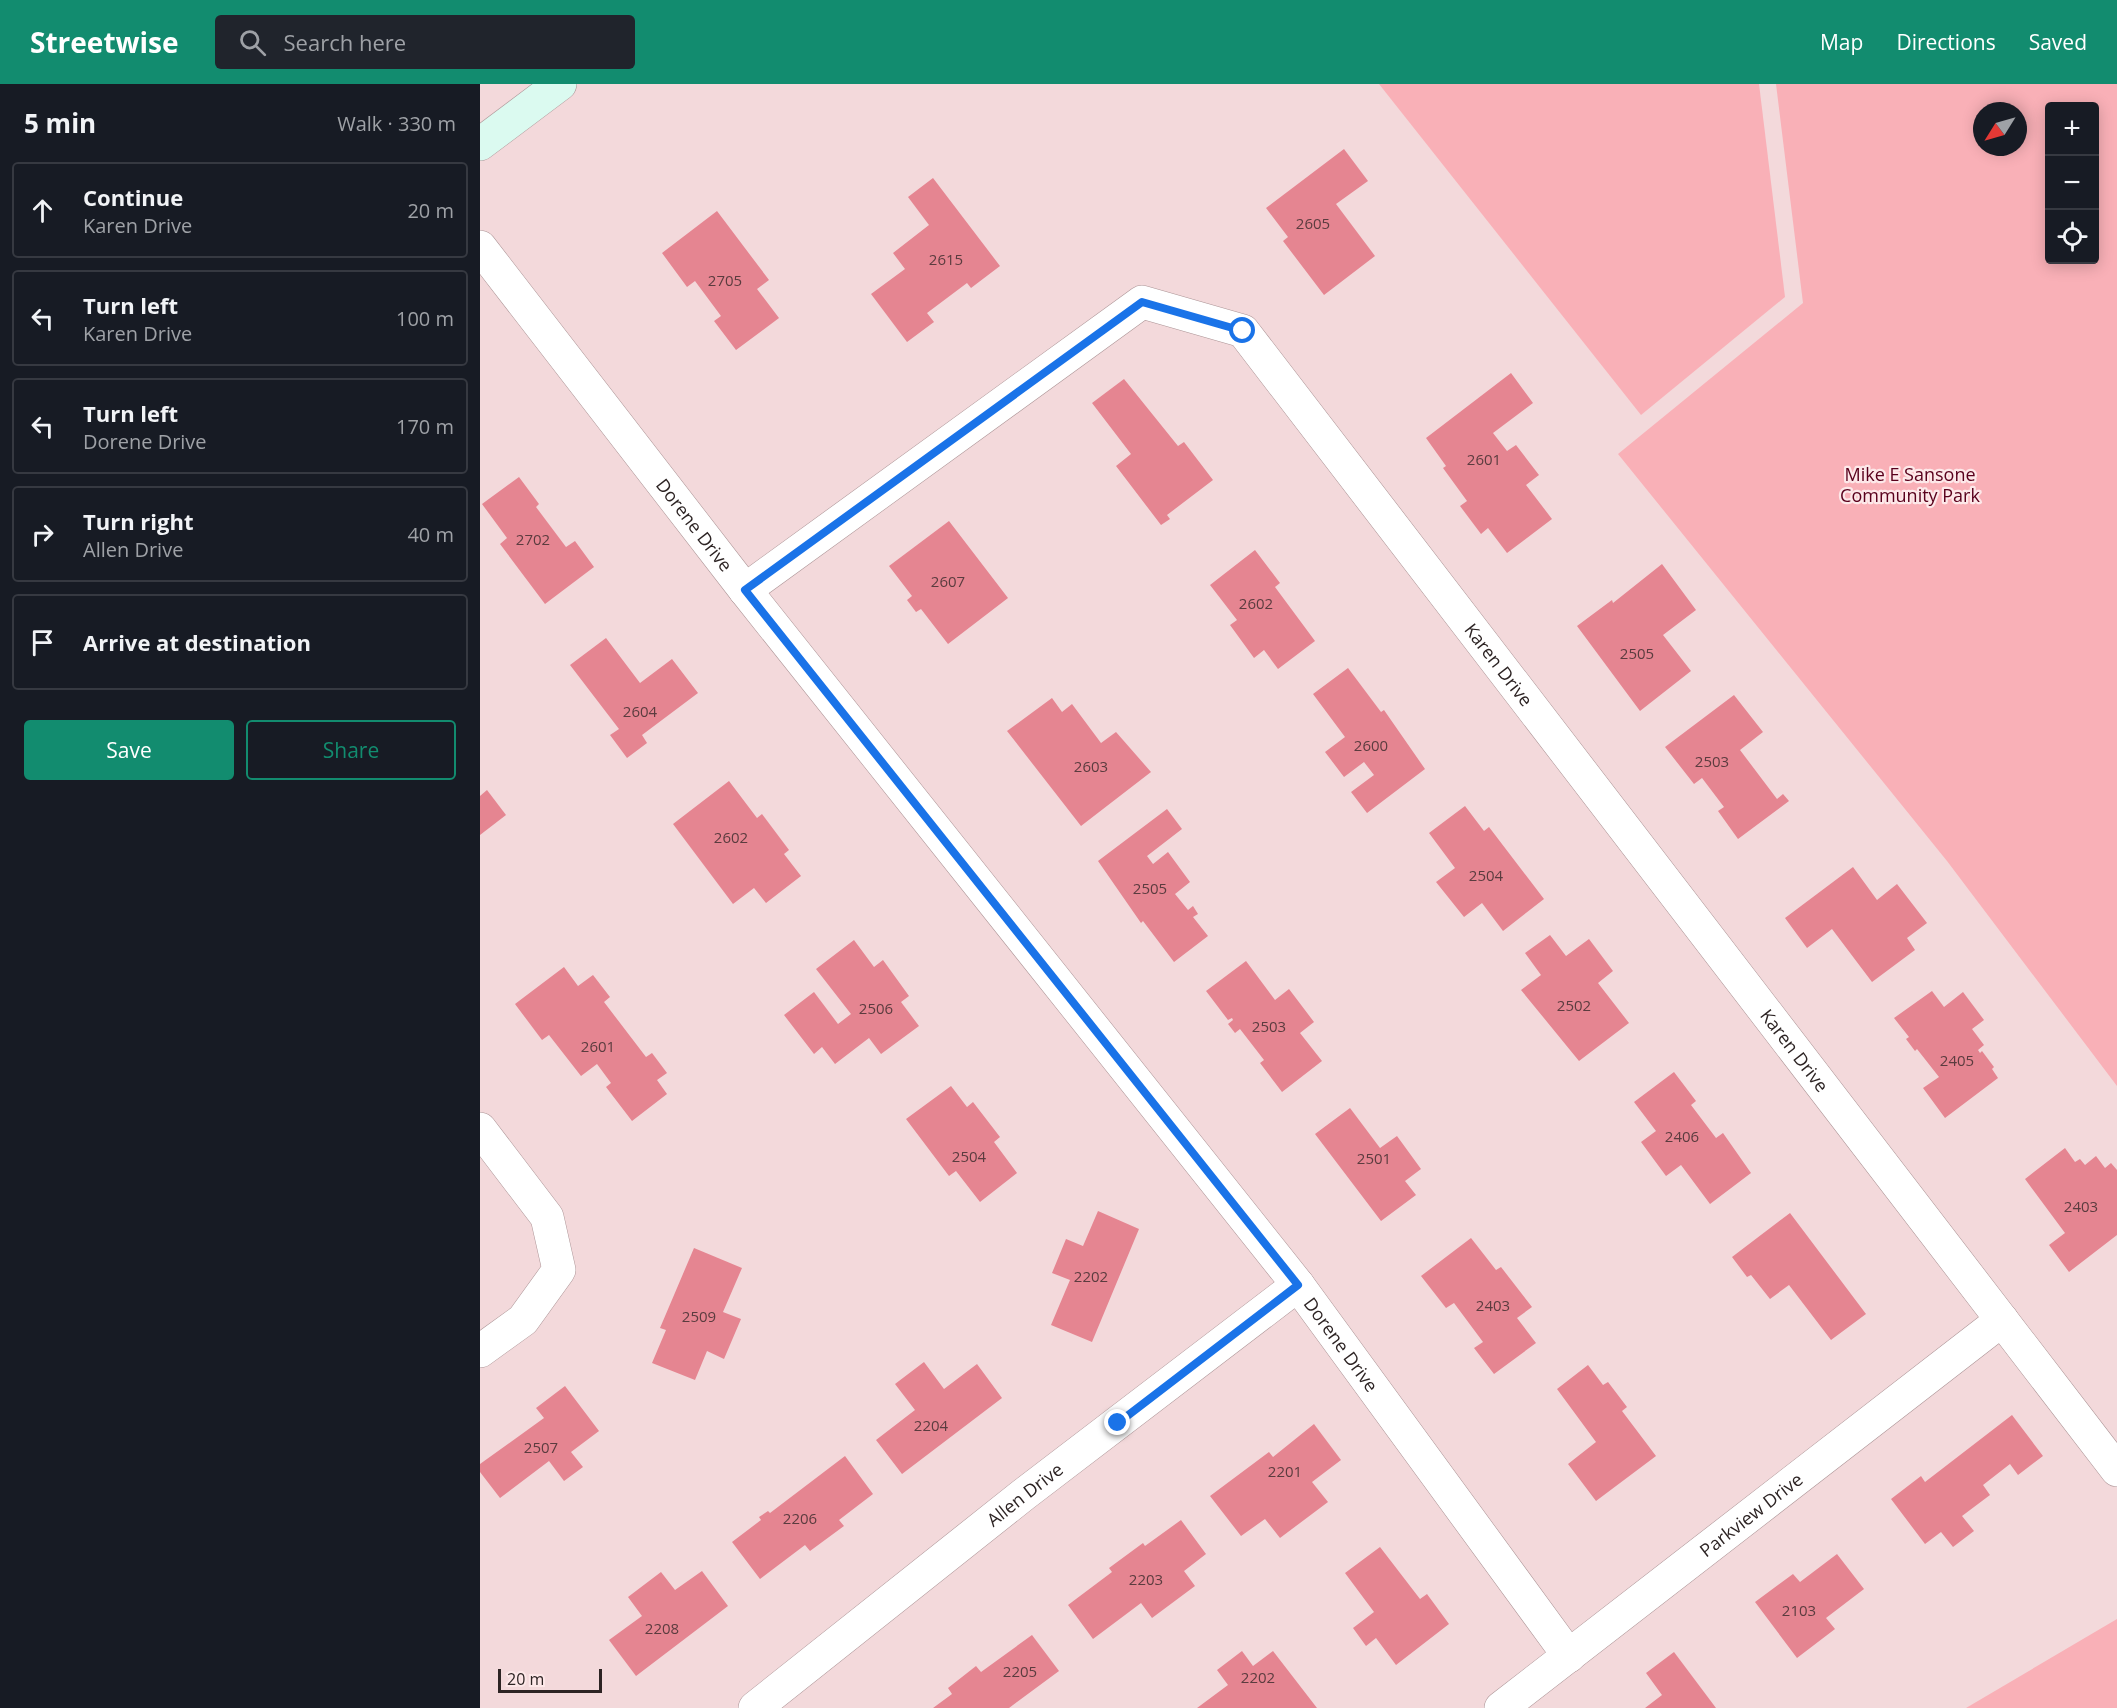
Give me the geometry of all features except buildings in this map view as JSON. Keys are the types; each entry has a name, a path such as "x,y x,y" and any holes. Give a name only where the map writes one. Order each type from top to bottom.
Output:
{"street":[{"path":"480,144 560,84"},
{"name":"Dorene Drive","path":"480,247 745,590 1298,1285 1569,1656"},
{"name":"Karen Drive","path":"745,590 1142,302 1243,331 2117,1470"},
{"path":"480,1129 548,1217 559,1270 523,1320 480,1351"},
{"name":"Allen Drive","path":"755,1708 1023,1495 1298,1285"},
{"name":"Parkview Drive","path":"1501,1708 2002,1320"}],"green space":[{"path":"1379,84 1759,84 1785,297 1641,415"},
{"name":"Mike E Sansone Community Park","path":"1776,84 2117,84 2117,1086 1947,861 1618,454 1803,303"},
{"path":"2117,1619 2117,1708 1966,1708"}],"route":[{"path":"1118,1423 1298,1285 745,590 1142,302 1243,331"}]}
